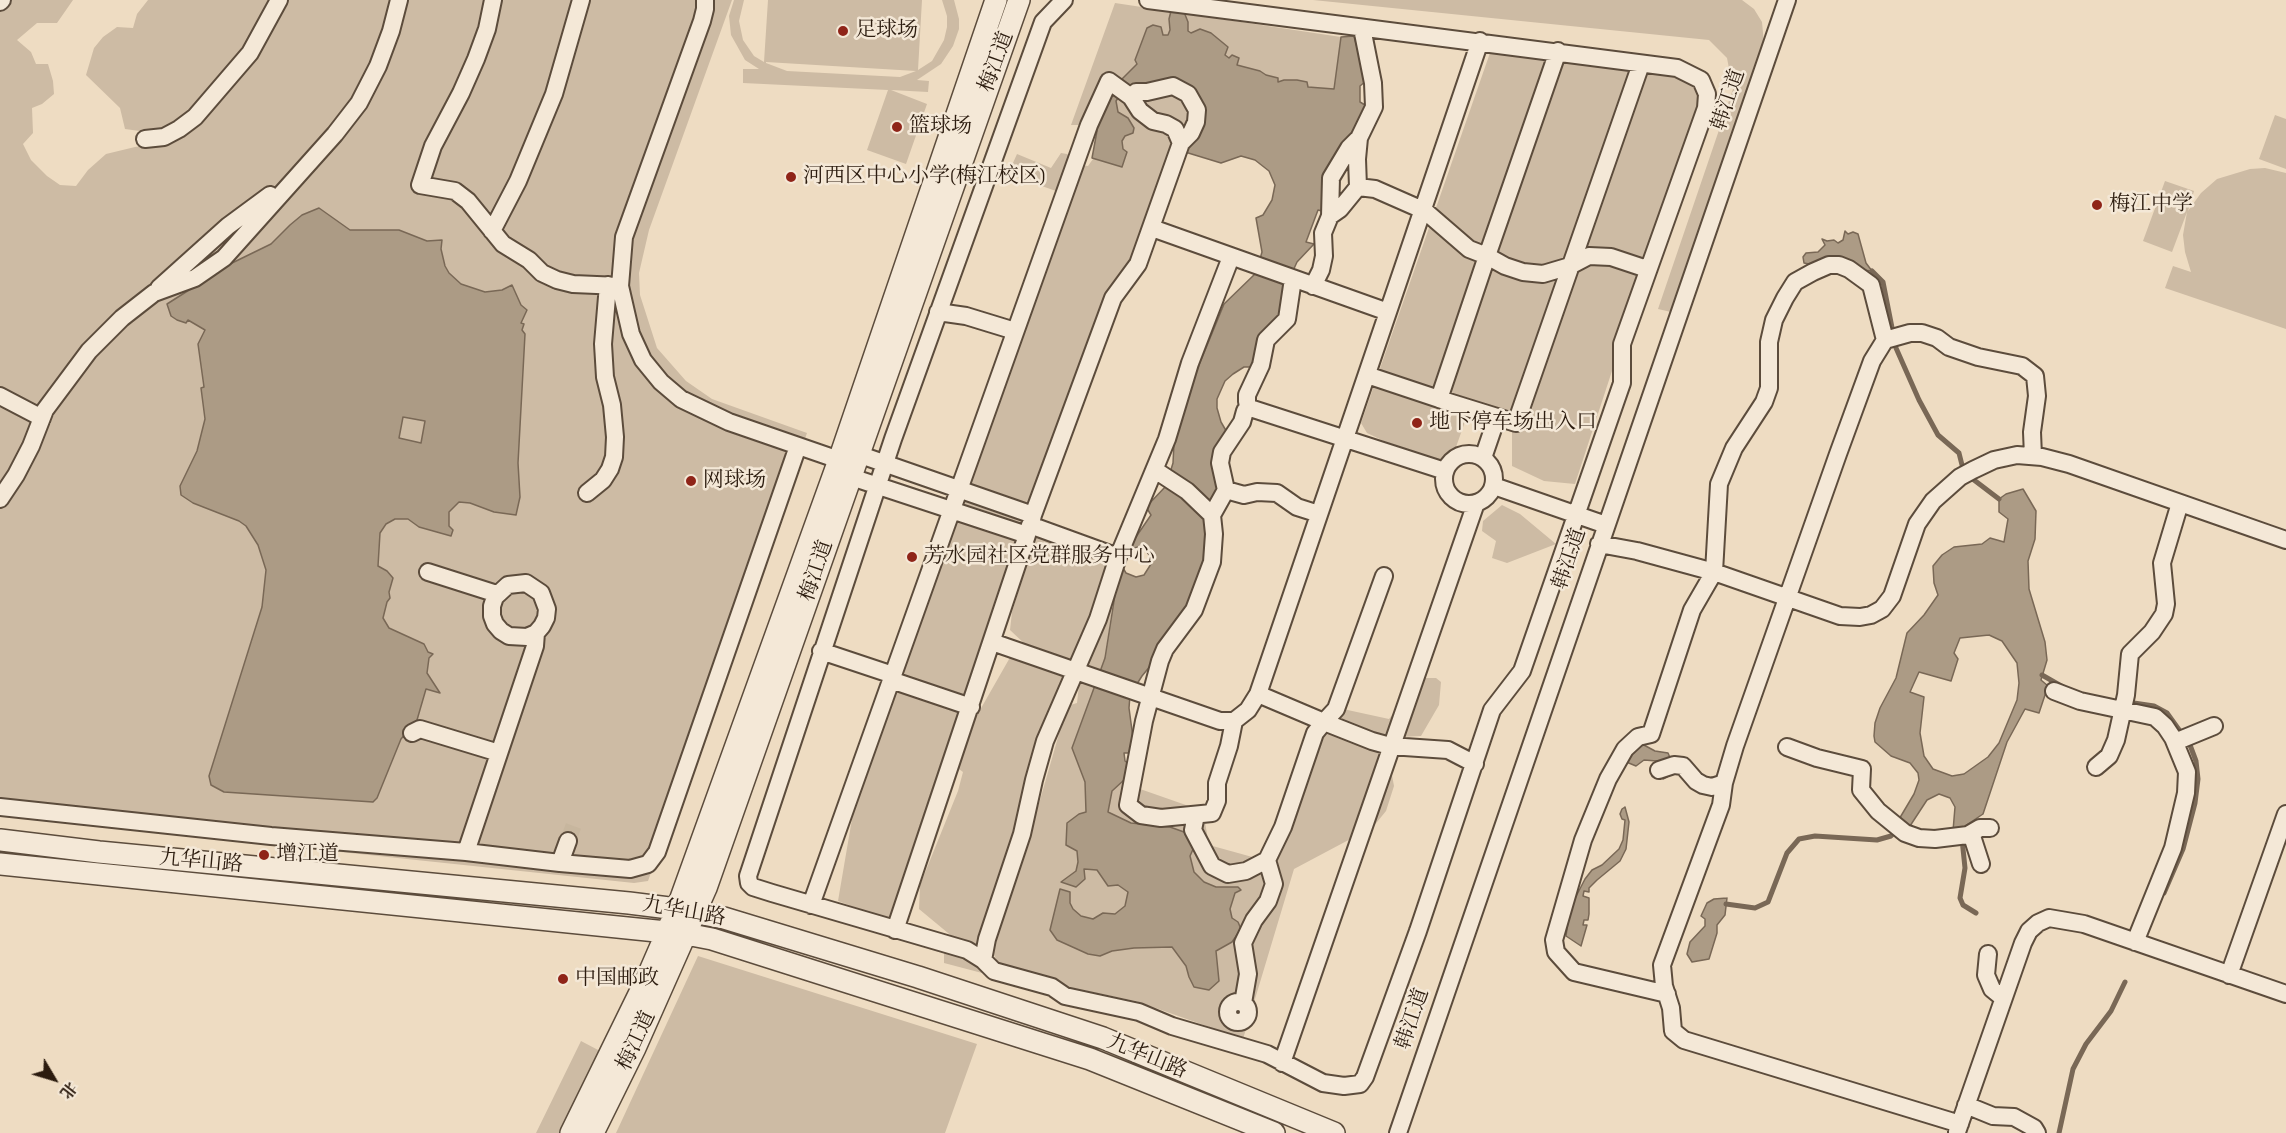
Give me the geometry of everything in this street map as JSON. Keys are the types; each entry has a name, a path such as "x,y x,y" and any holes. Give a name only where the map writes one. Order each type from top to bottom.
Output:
{"street":[{"path":"145,139 164,137 195,117 250,53 279,0"},
{"path":"0,498 16,475 42,417 89,351 122,318 154,293 195,278 224,258 359,103 378,66 399,0"},
{"path":"493,0 487,29 476,58 434,146 420,185 455,191 468,201 503,244 529,260 542,273 573,284 614,286"},
{"path":"492,231 518,181 554,94 581,0"},
{"path":"587,493 603,480 610,470 614,457 612,405 605,377 603,344 624,237 702,21 705,0"},
{"name":"梅江道","path":"593,1133 635,1048 686,910 706,888 996,0"},
{"name":"梅江道","path":"845,462 1020,0"},
{"path":"1064,0 1043,22 938,312 821,651 748,876 749,883 753,887 811,905 967,950 983,960 994,971 1052,987 1065,996 1139,1012 1172,1026 1267,1054 1323,1083 1344,1086 1360,1084 1365,1077 1492,710 1522,671 1622,383 1622,344 1706,108 1707,94 1701,80 1677,68 1149,0"},
{"name":"韩江道","path":"1398,1133 1787,0"},
{"path":"1313,286 1321,270 1324,256 1323,233 1330,216 1331,178 1349,148 1359,138 1374,107 1373,83 1362,28"},
{"path":"992,642 1220,722 1234,721 1248,710 1258,694 1480,41"},
{"path":"1439,399 1558,51"},
{"path":"1367,375 1516,423 1641,64"},
{"path":"811,905 1089,125 1109,81 1123,91 1140,111 1153,121 1175,129 1181,142"},
{"path":"895,930 1030,525 1113,298 1138,264 1181,142 1191,133 1196,122 1197,110 1188,94 1173,86 1147,92 1123,91"},
{"path":"1358,187 1359,138"},
{"path":"1330,216 1340,210 1358,187 1375,189 1423,210 1469,249 1523,272 1544,274 1570,266 1589,256 1611,257 1647,269"},
{"path":"1152,228 1388,312"},
{"path":"983,960 987,939 1022,834 1045,741 1098,619 1118,557 1167,439 1190,363 1231,257"},
{"path":"1667,994 1575,972 1556,952 1554,940 1583,840 1608,780 1625,748 1638,737 1651,734 1692,610 1714,572 1719,484 1734,448 1764,402 1769,388 1769,342 1774,320 1795,282 1829,266 1839,265 1862,277 1871,285 1892,338"},
{"path":"1234,721 1217,783 1217,801 1212,813 1161,818 1141,815 1128,805 1144,695 1165,649 1194,610 1206,583 1212,562 1214,534 1212,515 1227,490 1220,463 1222,452 1242,422 1248,407 1247,395 1261,365 1266,340 1287,319 1293,279"},
{"path":"614,286 643,360 661,382 681,399 729,422 845,462 877,485 952,510 1030,525"},
{"path":"938,312 966,316 1016,331"},
{"path":"2033,456 2032,432 2037,396 2035,376 2022,366 1978,357 1949,347 1937,338 1922,333 1910,333 1892,338 1872,362 1724,783 1721,805 1662,965 1671,1008 1673,1031 1684,1041 1958,1128 2029,931 2038,922 2049,918 2062,918 2084,924 2286,994"},
{"path":"0,396 42,417"},
{"path":"1248,407 1445,471"},
{"path":"1483,458 1497,417"},
{"path":"0,807 271,836 466,852 560,863 630,869 648,864 653,858 798,446"},
{"path":"1475,454 1483,458 1493,470 1494,486 1484,499 1468,504 1452,497 1444,482 1445,471 1453,460 1460,456 1475,454"},
{"path":"1599,544 1637,551 1714,572 1840,616 1871,615 1882,609 1896,588 1917,524 1933,501 1966,473 1994,460 2017,455 2069,464 2286,540"},
{"path":"845,462 885,463 959,489 1030,525 1118,557"},
{"path":"1155,470 1187,492 1212,515"},
{"path":"1494,486 1606,525"},
{"path":"1227,490 1244,495 1257,492 1277,493 1297,507 1319,514"},
{"path":"1282,1063 1476,503"},
{"path":"2096,767 2112,750 2124,704 2130,654 2152,632 2164,614 2166,604 2162,563 2180,503"},
{"path":"428,572 497,594"},
{"path":"1196,815 1193,830 1212,866 1228,874 1246,872 1267,860 1283,827 1316,733 1336,709 1384,576"},
{"path":"517,583 534,587 541,592 547,609 542,626 536,633 518,638 501,631 492,615 492,606 497,594 508,585 517,583"},
{"path":"466,852 535,646 536,633"},
{"path":"821,651 971,707"},
{"path":"2054,691 2080,701 2124,704 2155,717 2165,726 2175,742 2187,772 2186,793 2173,848 2135,942"},
{"path":"1258,694 1372,741 1390,746 1448,750 1475,764"},
{"path":"2175,742 2214,726"},
{"path":"412,733 420,729 499,753"},
{"path":"1786,747 1817,758 1862,769 1861,790 1878,811 1899,828 1920,838 1964,835 1980,828 1990,828"},
{"path":"1666,768 1683,766 1696,781 1703,785 1712,787 1724,783"},
{"path":"2229,975 2286,814"},
{"path":"1964,835 1981,864"},
{"name":"九华山路","path":"0,840 686,910 724,918 918,977 1103,1038 1334,1133"},
{"path":"560,863 568,841"},
{"path":"1229,1042 1236,1022 1247,1017 1247,1007 1243,1003 1248,974 1243,943 1250,926 1268,900 1274,884 1267,860"},
{"name":"九华山路","path":"0,864 677,933 723,942 1090,1059 1274,1133"},
{"name":"梅江道","path":"571,1133 647,978 677,933"},
{"path":"1988,954 1986,975 1992,989 2003,998"},
{"path":"1966,1105 1993,1116 2014,1117 2034,1128 2037,1133"}],"shaded area":[{"path":"0,0 73,0 57,23 37,23 17,40 31,52 36,64 48,64 54,94 42,104 32,108 33,133 23,144 31,160 47,176 60,185 76,186 88,170 106,154 164,143 147,132 125,129 120,108 86,75 94,48 103,37 117,27 133,28 137,14 148,0 732,0 649,230 639,273 640,295 657,348 686,381 712,399 807,433 648,881 634,883 0,816"},
{"path":"734,0 744,0 739,21 743,40 754,56 764,62 768,0 922,0 918,70 932,61 944,40 947,16 942,0 954,0 959,29 953,46 941,64 917,80 929,81 928,92 891,90 927,104 906,164 867,150 888,90 743,83 743,69 759,69 745,60 731,35 729,16","holes":["766,62 916,71 900,77 787,71"]},
{"path":"1313,0 1742,0 1754,9 1762,22 1764,44 1671,312 1658,309 1733,89 1727,58 1709,40"},
{"path":"1115,3 1341,37 1334,89 1308,87 1306,82 1284,80 1277,82 1278,78 1237,65 1225,55 1228,47 1211,33 1192,34 1188,31 1188,22 1169,19 1170,34 1162,35 1160,27 1153,25 1147,32 1137,64 1124,79 1111,89 1117,112 1116,101 1127,85 1136,87 1154,84 1203,106 1177,144 891,921 838,901 853,813 1070,196 1008,174 1017,154 1051,168 1061,153 1067,154 1081,165 1088,166 1117,125 1071,125"},
{"path":"1182,7 1188,22 1188,31 1191,33 1200,29 1211,33 1228,47 1225,55 1229,58 1232,55 1239,58 1237,65 1278,78 1278,82 1297,80 1307,82 1308,87 1334,89 1341,37 1354,36 1366,81 1360,86 1360,102 1370,108 1326,212 1318,210 1306,242 1314,244 1297,262 1287,284 1285,301 1257,367 1244,367 1233,374 1225,381 1217,399 1221,422 1228,434 1223,483 1205,576 1156,659 1130,695 1129,708 1133,738 1129,753 1124,753 1125,761 1129,764 1128,773 1112,791 1108,812 1131,823 1170,827 1184,832 1194,847 1190,856 1194,872 1204,882 1216,887 1238,887 1241,890 1235,893 1230,909 1232,918 1238,922 1241,929 1232,942 1216,951 1219,981 1209,990 1194,987 1186,966 1172,947 1134,948 1112,951 1100,956 1088,954 1057,940 1050,930 1060,889 1070,892 1070,903 1081,916 1093,919 1103,913 1115,914 1125,906 1128,892 1118,885 1108,886 1097,870 1084,869 1085,879 1076,887 1061,882 1076,871 1078,862 1077,851 1066,845 1067,823 1086,812 1085,782 1072,748 1105,658 1120,563 1126,573 1136,577 1144,575 1151,564 1152,559 1145,549 1138,547 1127,550 1151,515 1146,507 1166,486 1173,463 1174,443 1190,387 1224,304 1256,273 1262,252 1256,218 1263,215 1272,200 1275,185 1269,171 1255,160 1241,156 1221,163 1185,152 1196,94 1127,85 1116,101 1118,112 1128,118 1134,128 1133,133 1125,136 1122,141 1123,149 1127,152 1122,167 1092,158 1097,131 1096,120 1103,104 1121,80 1137,64 1135,60 1147,28 1153,25 1161,27 1163,35 1168,35 1171,11"},
{"path":"1491,50 1686,77 1697,87 1699,105 1575,484 1544,481 1512,466 1512,432 1467,416 1456,447 1441,463 1367,433 1361,423"},
{"path":"2275,115 2286,119 2286,169 2259,159"},
{"path":"2265,168 2286,173 2286,329 2165,288 2173,266 2191,272 2183,235 2187,212 2172,252 2143,241 2165,181 2194,191 2188,211 2201,193 2217,179 2250,169"},
{"path":"319,208 350,230 399,230 427,241 442,240 441,249 445,266 461,284 485,292 502,290 512,285 521,305 527,310 521,323 524,324 522,330 525,334 518,463 520,497 516,515 494,512 470,503 459,502 449,512 449,526 453,530 451,536 419,527 408,519 395,519 386,524 380,533 378,566 393,578 389,592 390,598 383,618 389,628 424,644 428,652 433,654 429,658 427,673 440,693 426,689 417,720 401,739 377,798 373,802 224,792 211,785 209,776 262,607 266,570 258,545 246,526 239,521 193,503 181,495 180,486 197,451 205,419 201,388 204,387 198,344 205,330 188,320 186,323 171,316 167,304 230,264 271,244 302,215","holes":["403,417 425,421 421,443 399,438"]},
{"path":"1845,231 1848,234 1853,232 1858,234 1866,263 1872,271 1862,270 1853,262 1825,257 1814,265 1804,263 1803,257 1806,253 1818,252 1825,245 1822,239 1834,240 1838,243 1843,240"},
{"path":"2023,489 2036,511 2035,539 2028,561 2029,589 2045,642 2047,660 2041,680 2048,686 2039,713 2025,709 2007,742 1983,814 1962,828 1953,831 1955,807 1950,798 1939,794 1927,800 1910,826 1898,821 1914,794 1919,780 1918,773 1910,763 1891,756 1875,742 1875,723 1880,708 1896,678 1907,633 1938,595 1934,583 1933,566 1942,555 1954,547 1982,544 1990,538 2004,542 2008,519 1999,512 1999,499 2006,494","holes":["1989,635 2002,641 2017,663 2019,683 2017,700 1999,743 1988,757 1964,774 1952,776 1933,769 1924,756 1920,733 1924,697 1910,692 1919,672 1951,681 1958,659 1954,653 1960,638"]},
{"path":"1502,505 1520,514 1556,544 1507,563 1492,558 1496,541 1482,531 1483,521"},
{"path":"1036,533 1112,559 1085,626 982,973 944,963 944,950 954,938 919,909 920,885 958,791 963,772 956,767 964,738 1012,654 1027,646 1010,630 1012,612"},
{"path":"1112,608 1105,658 1072,748 1080,768 1203,811 1209,845 1274,863 1318,738 1343,709 1389,719 1421,678 1436,678 1441,682 1439,705 1421,736 1399,737 1391,770 1394,786 1386,811 1373,827 1294,869 1243,1039 1136,1001 1067,987 1049,978 998,963 991,949 1040,800 1067,706 1077,703 1081,667 1105,612"},
{"path":"1642,744 1655,751 1668,753 1671,760 1670,773 1667,777 1663,779 1662,765 1657,761 1644,760 1636,766 1624,761"},
{"path":"1625,807 1629,822 1626,849 1620,861 1589,888 1589,892 1584,891 1583,896 1589,898 1589,914 1588,920 1584,920 1583,925 1587,925 1581,946 1566,936 1570,908 1592,870 1602,865 1619,849 1623,840 1625,820 1620,814"},
{"path":"1727,898 1725,915 1717,925 1717,933 1709,959 1692,962 1687,954 1690,942 1705,926 1705,919 1701,916 1707,903 1714,899"},
{"path":"698,956 977,1044 945,1133 616,1133"},
{"path":"581,1041 600,1051 560,1133 536,1133"}],"waterway":[{"path":"1872,271 1883,282 1896,348 1919,400 1938,435 1959,453 1963,469 1999,499"},
{"path":"2042,675 2063,687"},
{"path":"2127,702 2154,706 2167,713 2190,745 2196,761 2198,779 2195,803 2183,849 2164,893"},
{"path":"1726,904 1755,908 1768,902 1787,853 1799,839 1815,836 1877,840 1891,836 1896,830"},
{"path":"1962,839 1965,868 1960,898 1963,905 1976,913"},
{"path":"2059,1133 2073,1069 2086,1044 2111,1011 2125,982"}],"tunnel":[{"path":"568,841 576,819"}],"place":[{"name":"足球场","path":"843,31"},
{"name":"篮球场","path":"897,127"},
{"name":"河西区中心小学(梅江校区)","path":"791,177"},
{"name":"梅江中学","path":"2097,205"},
{"name":"地下停车场出入口","path":"1417,423"},
{"name":"网球场","path":"691,481"},
{"name":"芳水园社区党群服务中心","path":"912,557"},
{"name":"增江道","path":"264,855"},
{"name":"中国邮政","path":"563,979"}]}
